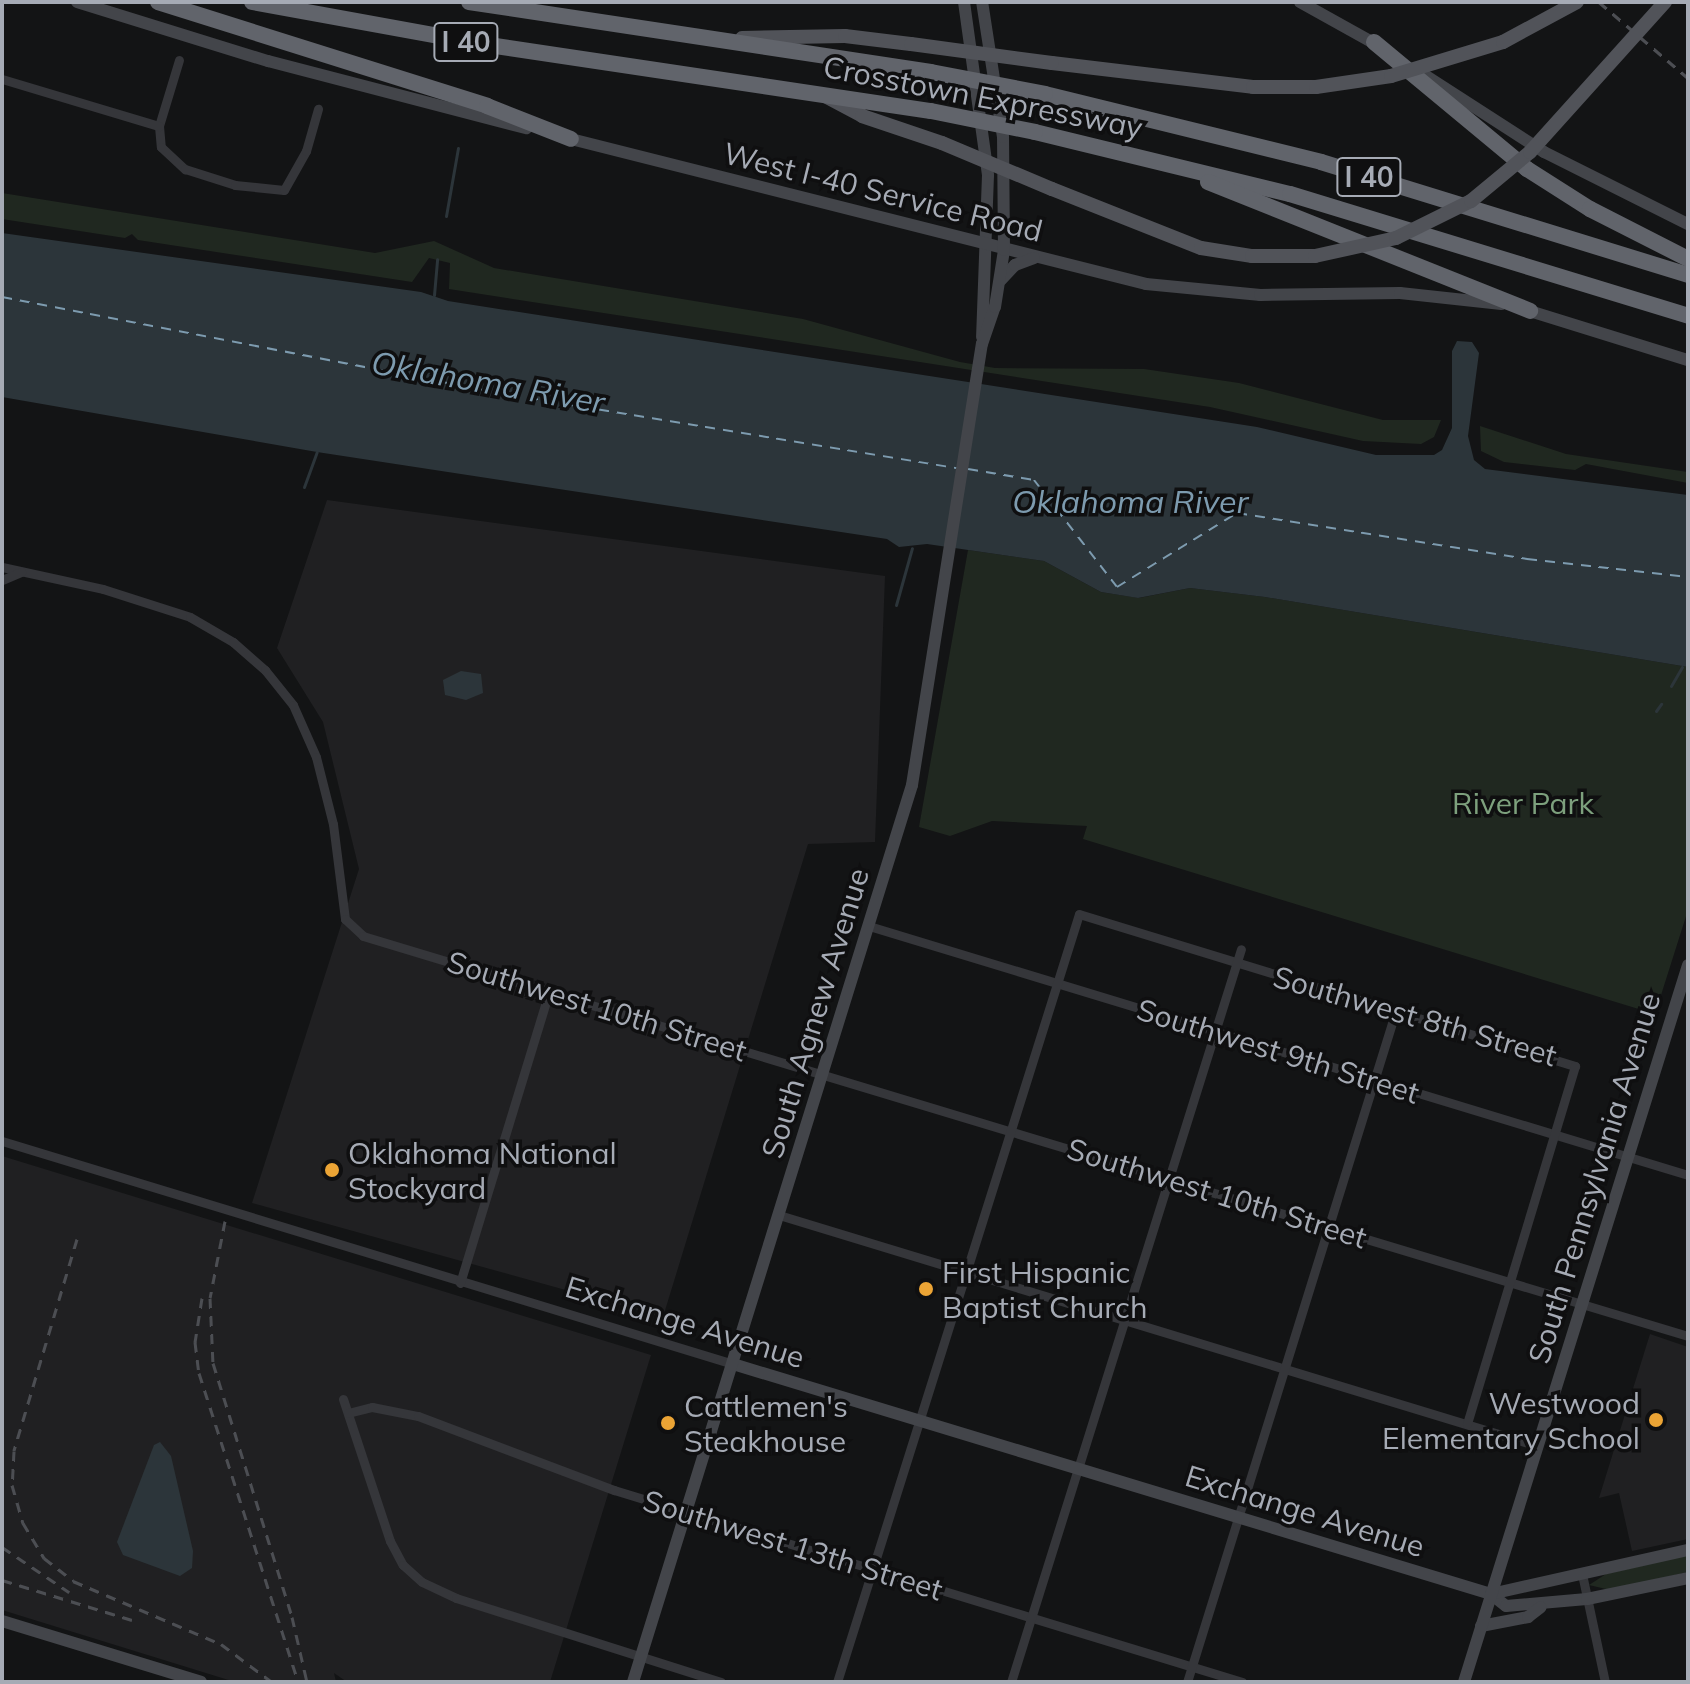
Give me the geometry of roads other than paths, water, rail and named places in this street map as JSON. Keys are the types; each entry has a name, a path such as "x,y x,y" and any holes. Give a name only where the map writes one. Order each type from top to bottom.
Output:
{"highway":[{"path":"158,2 487,106 571,139"},
{"name":"Crosstown Expressway","path":"252,2 468,42 818,92 1035,132 1144,156 1401,227 1688,316"},
{"name":"Crosstown Expressway","path":"469,2 726,39 1045,94 1321,162 1688,275"},
{"path":"1374,42 1527,169 1590,209 1688,259"},
{"path":"1144,156 1530,311"}],"main road":[{"name":"West I-40 Service Road","path":"77,2 268,61 1037,258 1184,290 1260,295 1400,293 1530,311 1688,360"},
{"name":"South Agnew Avenue","path":"633,1682 912,785 982,344 981,305 987,245 985,134 964,2"},
{"name":"South Agnew Avenue","path":"982,2 1003,137 1004,250 995,307 982,344"},
{"path":"1300,2 1374,42 1544,152 1688,224"},
{"path":"726,39 845,36 1264,88 1391,76 1503,42 1577,2"},
{"path":"818,92 862,116 942,143 1201,248 1252,256 1315,256 1396,238 1471,201 1530,152 1665,2"},
{"path":"1001,280 1015,265 1037,258"},
{"name":"South Pennsylvania Avenue","path":"1464,1682 1688,965"},
{"name":"Exchange Avenue","path":"733,1364 1491,1594 1506,1606 1587,1599 1688,1578"},
{"name":"Exchange Avenue","path":"1491,1594 1688,1550"},
{"path":"1481,1626 1528,1617 1544,1605"},
{"path":"2,1621 201,1682"}],"street":[{"path":"179,60 159,126 161,147 185,169 235,185 284,190 306,151 318,109"},
{"path":"2,79 159,126"},
{"name":"Southwest 10th Street","path":"2,567 166,608 242,648 287,696 309,738 332,816 349,926 363,936 1688,1336"},
{"path":"2,580 21,572"},
{"name":"Southwest 8th Street","path":"1056,984 1079,914 1573,1064 1576,1075 1467,1424"},
{"name":"Southwest 9th Street","path":"869,926 1688,1175"},
{"path":"1011,1682 1241,949"},
{"path":"837,1682 1056,984"},
{"path":"460,1283 549,992"},
{"path":"1187,1682 1396,1010"},
{"name":"Exchange Avenue","path":"2,1141 733,1364"},
{"path":"779,1215 1538,1446"},
{"path":"343,1399 390,1541 412,1574 456,1598 721,1682"},
{"name":"Southwest 13th Street","path":"348,1413 372,1407 418,1416 489,1439 556,1471 1242,1682"},
{"path":"1582,1574 1605,1682"}],"water":[{"name":"Oklahoma River","path":"2,233 421,292 448,301 1257,427 1376,455 1434,455 1442,450 1452,428 1452,351 1457,341 1472,342 1479,353 1468,436 1474,460 1485,469 1688,495 1688,667 1265,597 1190,588 1138,598 1101,592 1044,561 927,544 899,547 887,539 317,452 2,397"},
{"path":"461,671 481,674 483,693 466,700 445,695 443,680"},
{"path":"160,1442 171,1456 193,1551 192,1568 180,1576 123,1555 117,1542 154,1445"}],"waterway":[{"path":"446,216 458,148"},
{"path":"434,295 437,259"},
{"path":"304,487 317,452"},
{"path":"896,605 912,548"},
{"path":"1671,686 1682,667"},
{"path":"1656,711 1661,704"}],"railway":[{"path":"1599,2 1688,78"},
{"path":"225,1221 210,1298 213,1363 292,1617 307,1682"},
{"path":"77,1239 14,1451 12,1485 23,1523 44,1558 73,1581 221,1644 272,1682"},
{"path":"202,1298 195,1342 199,1373 298,1682"},
{"path":"2,1547 69,1592"},
{"path":"2,1580 132,1620"}],"place":[{"name":"Oklahoma National Stockyard","path":"332,1170"},
{"name":"First Hispanic Baptist Church","path":"926,1289"},
{"name":"Westwood Elementary School","path":"1656,1420"},
{"name":"Cattlemen's Steakhouse","path":"668,1423"}],"park label":[{"name":"River Park","path":"1523,803"}]}
